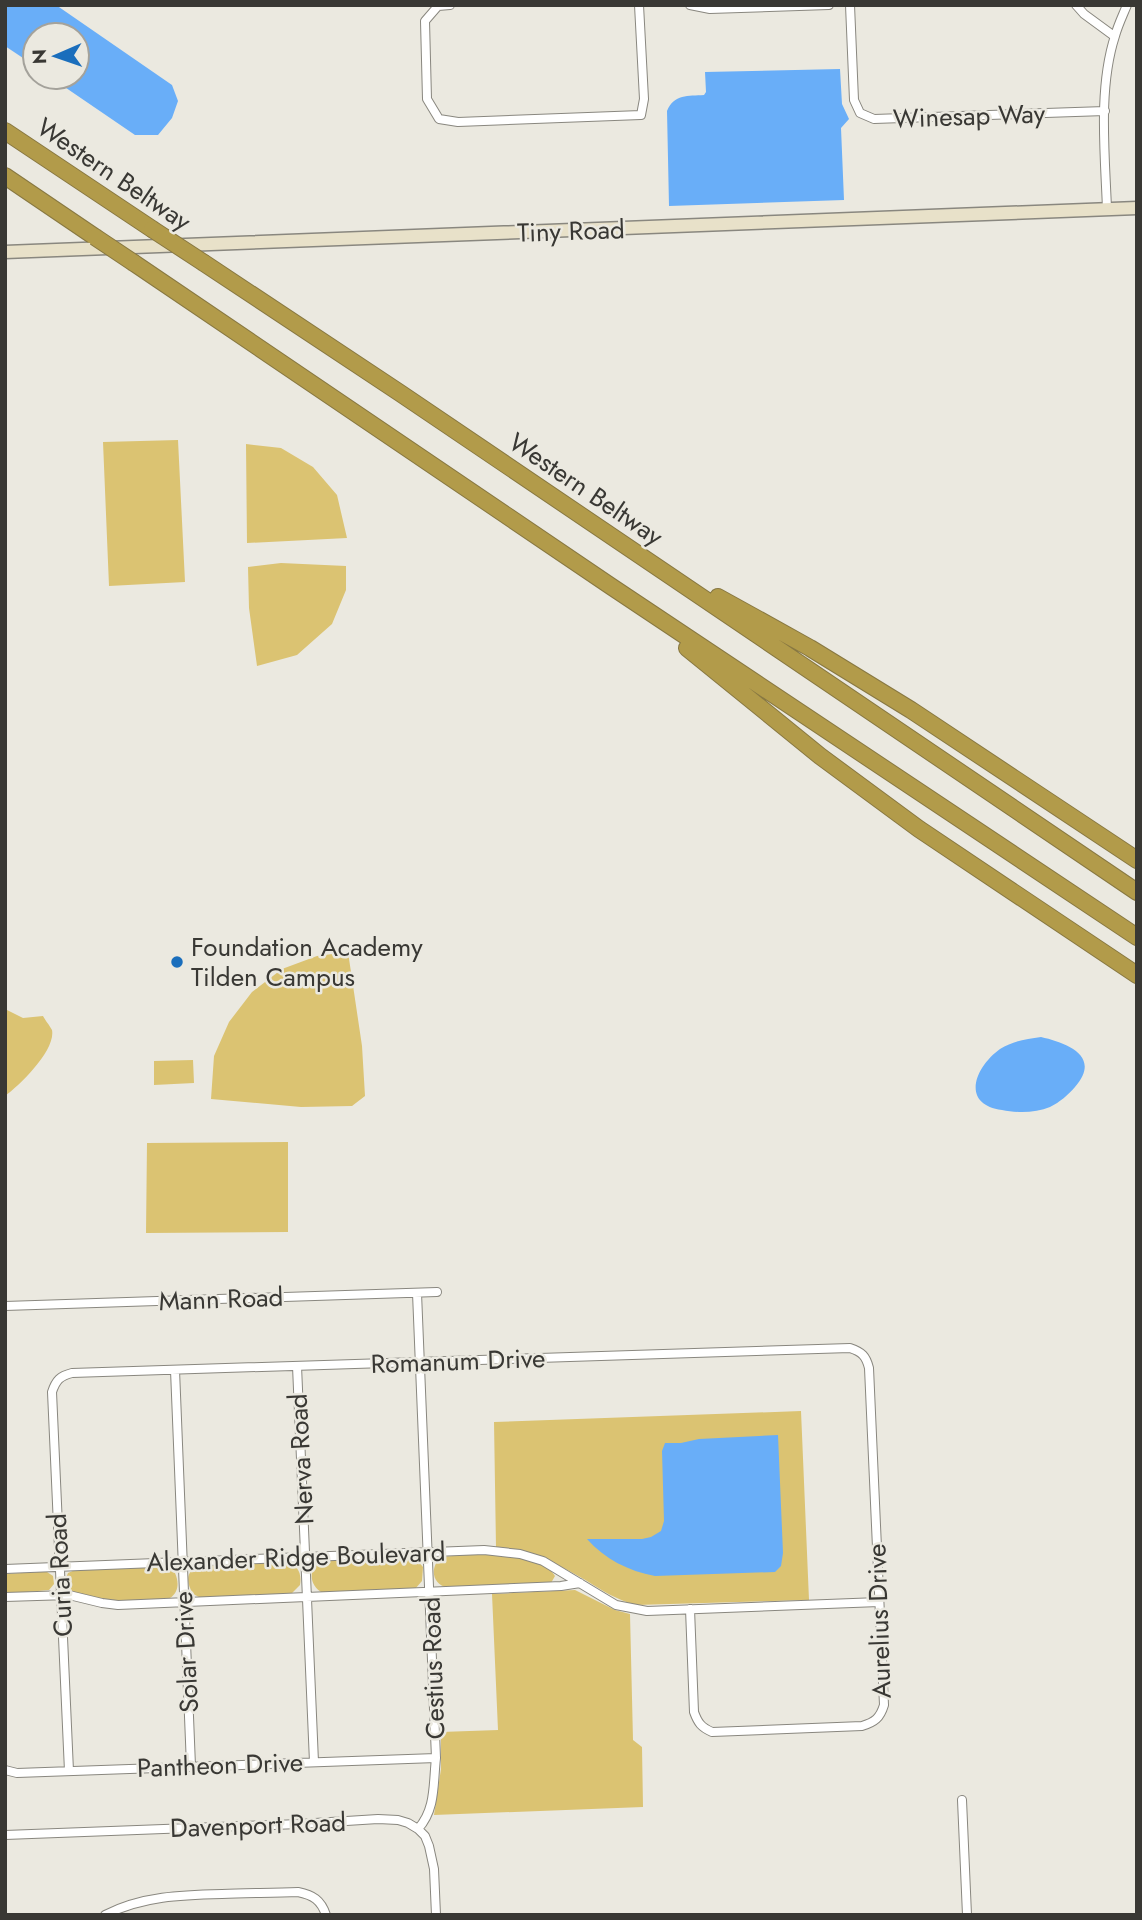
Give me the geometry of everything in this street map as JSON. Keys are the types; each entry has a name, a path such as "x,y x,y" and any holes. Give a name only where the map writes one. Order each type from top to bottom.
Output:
{"highway":[{"name":"Western Beltway","path":"5,131 1137,891"},
{"path":"5,176 611,587 1137,937"},
{"path":"623,544 810,648 911,710 1137,860"},
{"path":"611,587 820,756 919,829 1137,975"}],"street":[{"path":"450,5 439,6 425,21 428,99 439,119 458,122 641,115 644,99 639,5"},
{"path":"690,5 710,9 829,5"},
{"name":"Winesap Way","path":"850,5 853,100 860,113 874,119 1105,111"},
{"path":"1076,5 1114,36"},
{"path":"1107,209 1105,111 1108,73 1114,36 1127,5"},
{"name":"Tiny Road","path":"5,252 1137,208"},
{"name":"Mann Road","path":"5,1306 437,1292"},
{"name":"Cestius Road","path":"418,1293 436,1758 431,1811 418,1829"},
{"name":"Romanum Drive","path":"56,1381 62,1375 72,1373 850,1348 861,1352"},
{"name":"Aurelius Drive","path":"690,1609 694,1712 703,1728 712,1732 862,1726 873,1723 880,1717 884,1705 869,1368 867,1358 861,1352"},
{"name":"Nerva Road","path":"297,1366 314,1762"},
{"name":"Solar Drive","path":"175,1370 191,1766"},
{"name":"Curia Road","path":"56,1381 52,1392 69,1771"},
{"name":"Alexander Ridge Boulevard","path":"5,1569 484,1549 520,1554 543,1561 616,1605 647,1611 879,1602"},
{"name":"Alexander Ridge Boulevard","path":"5,1597 61,1595 118,1605 430,1593 580,1583"},
{"name":"Pantheon Drive","path":"5,1770 17,1773 436,1758"},
{"path":"962,1800 967,1915"},
{"name":"Davenport Road","path":"5,1835 378,1819 398,1820 418,1829"},
{"path":"418,1829 425,1836 432,1854 436,1915"},
{"path":"105,1915 117,1908 149,1899 177,1895 298,1892 313,1895 326,1915"}],"shaded area":[{"path":"178,440 185,582 109,586 103,442"},
{"path":"246,444 281,448 313,467 337,495 347,538 247,543"},
{"path":"281,563 346,566 346,590 332,624 297,655 257,666 249,608 248,567"},
{"path":"348,952 362,1046 365,1096 352,1106 301,1107 211,1099 214,1056 229,1022 252,992 282,969 317,956"},
{"path":"5,1009 23,1018 43,1016 52,1030 52,1038 43,1057 28,1076 5,1096"},
{"path":"193,1060 194,1083 154,1085 154,1061"},
{"path":"288,1142 288,1232 146,1233 147,1143"},
{"path":"801,1411 809,1600 636,1605 610,1595 543,1558 496,1547 494,1422"},
{"path":"476,1554 530,1560 549,1569 555,1576 551,1583 448,1588 435,1579 435,1565 441,1557"},
{"path":"415,1558 423,1567 422,1581 415,1589 323,1593 312,1581 314,1566 325,1560"},
{"path":"286,1562 296,1567 300,1577 300,1585 291,1594 201,1598 193,1594 189,1584 190,1573 202,1565"},
{"path":"165,1567 175,1573 177,1587 173,1596 162,1600 101,1599 75,1593 68,1589 65,1581 68,1573 75,1570"},
{"path":"47,1572 53,1576 54,1584 49,1590 5,1594 5,1574"},
{"path":"575,1590 615,1610 630,1614 633,1740 642,1747 643,1807 434,1815 441,1769 441,1732 498,1730 492,1594"}],"water":[{"path":"5,5 56,5 79,21 21,21 21,57 5,46"},
{"path":"91,29 172,85 178,101 172,118 158,135 135,135 71,91 91,91"},
{"path":"840,69 842,104 849,119 841,128 844,200 669,206 667,111 673,101 687,96 704,95 705,72"},
{"path":"1041,1037 1070,1047 1083,1059 1085,1067 1082,1076 1072,1090 1054,1105 1033,1111 1002,1110 980,1100 976,1093 976,1084 984,1065 991,1057 1010,1044"},
{"path":"778,1435 783,1553 781,1566 775,1572 655,1576 618,1563 601,1553 587,1539 642,1539 661,1531 664,1521 662,1451 665,1443"}],"place":[{"name":"Foundation Academy Tilden Campus","path":"177,962"}]}
